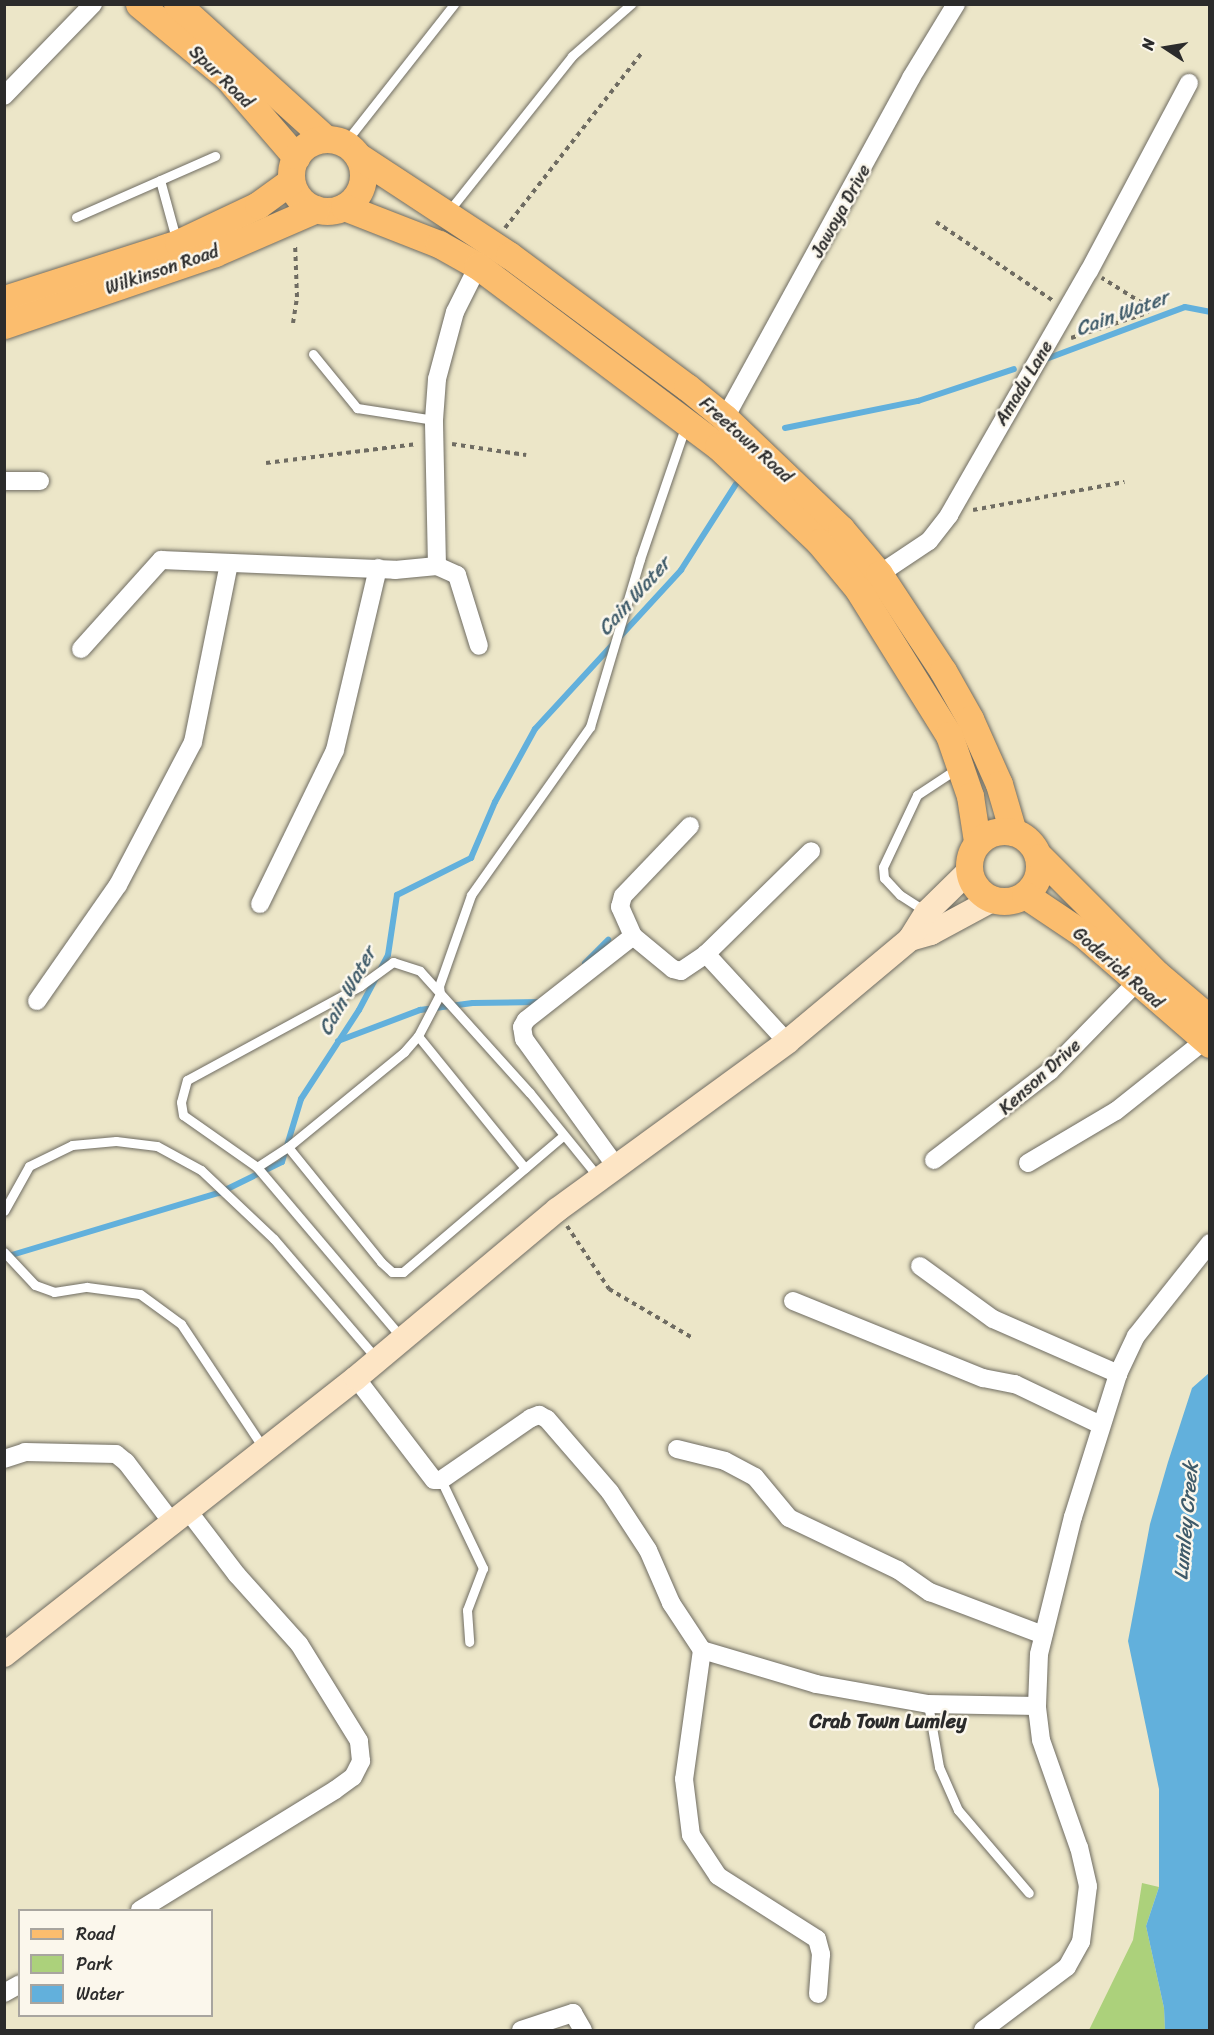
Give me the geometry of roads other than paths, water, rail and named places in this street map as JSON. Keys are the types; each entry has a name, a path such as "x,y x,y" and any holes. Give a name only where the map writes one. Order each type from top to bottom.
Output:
{"main road":[{"name":"Spur Road","path":"139,4 227,77 294,169"},
{"name":"Spur Road","path":"177,4 343,146"},
{"path":"313,142 343,146 362,185 344,207 305,215 298,196 294,169 313,142"},
{"name":"Freetown Road","path":"343,146 447,214 485,255 718,446 819,542 869,581 970,718 999,784 1012,832"},
{"name":"Wilkinson Road","path":"4,325 180,252 258,205 294,169"},
{"name":"Freetown Road","path":"344,207 439,244 485,255 725,418 841,529 961,766 977,841"},
{"name":"Wilkinson Road","path":"4,299 180,252 215,253 305,215"},
{"path":"997,832 1012,832 1025,837 1040,857 1034,884 1024,895 1005,902 992,900 972,884 968,872 969,858 977,841 997,832"},
{"name":"Goderich Road","path":"1040,857 1157,974 1208,1034"},
{"path":"4,1655 182,1518 264,1449 356,1378 401,1337 557,1210 607,1171 787,1042 910,939 927,912 968,872"},
{"name":"Goderich Road","path":"1024,895 1083,934 1136,983 1208,1034"},
{"path":"910,939 931,933 992,900"}],"street":[{"path":"4,96 93,4"},
{"name":"Jawoya Drive","path":"725,418 911,78 956,4"},
{"name":"Amadu Lane","path":"869,581 929,541 948,514 1089,271 1189,83"},
{"path":"437,566 434,420 446,340 485,255"},
{"path":"4,481 40,481"},
{"path":"81,649 162,560 378,568 437,566 457,575 480,646"},
{"path":"37,1001 118,885 193,742 229,564"},
{"path":"260,904 335,750 378,568"},
{"path":"690,826 623,896 620,907 633,936 673,969 681,971 706,954 811,851"},
{"path":"607,1171 524,1039 522,1028 525,1020 633,936"},
{"path":"706,954 787,1042"},
{"name":"Kenson Drive","path":"934,1160 1050,1071 1136,983"},
{"path":"1028,1163 1116,1111 1208,1034"},
{"path":"984,2031 1067,1967 1081,1942 1086,1917 1088,1886 1079,1848 1044,1752 1037,1706 1044,1635 1099,1424 1118,1374 1136,1336 1209,1243"},
{"path":"920,1266 993,1318 1118,1374"},
{"path":"792,1301 983,1378 1015,1384 1099,1424"},
{"path":"356,1378 429,1478 441,1480 531,1418 539,1415 547,1419 610,1491 648,1550 670,1603 702,1650 816,1684 928,1704 1037,1706"},
{"path":"677,1449 725,1461 754,1477 789,1518 898,1570 930,1592 1044,1635"},
{"path":"4,1459 25,1452 116,1454 237,1575 299,1644 359,1741 361,1761 353,1777 143,1909"},
{"path":"702,1650 684,1779 691,1835 718,1876 817,1939 821,1954 818,1994"},
{"path":"4,1993 18,1985"},
{"path":"521,2031 573,2013 583,2031"}],"lane":[{"path":"343,146 454,4"},
{"path":"447,214 572,56 630,4"},
{"path":"76,217 215,156"},
{"path":"160,180 180,252"},
{"path":"314,354 357,408 434,420"},
{"path":"257,1167 288,1147 404,1052 418,1036 440,994 439,986 471,896 577,748 600,702 618,632 687,422"},
{"path":"927,912 900,895 884,878 883,867 917,795 961,766"},
{"path":"401,1337 257,1167 183,1115 181,1102 188,1080 360,986 393,962 420,971 530,1093 562,1136 607,1171"},
{"path":"418,1036 525,1168"},
{"path":"288,1147 392,1272 403,1272 562,1136"},
{"path":"4,1211 29,1166 72,1145 116,1141 158,1146 201,1170 274,1239 376,1359"},
{"path":"4,1252 35,1285 54,1292 87,1287 140,1294 181,1324 264,1449"},
{"path":"441,1480 483,1568 467,1610 469,1642"},
{"path":"928,1704 939,1767 958,1810 1029,1893"}],"water":[{"name":"Lumley Creek","path":"1209,1373 1209,2030 1165,2030 1164,2008 1146,1926 1159,1887 1159,1789 1128,1641 1150,1524 1168,1462 1192,1388"}],"waterway":[{"name":"Cain Water","path":"1046,359 1185,307 1210,312"},
{"name":"Cain Water","path":"785,428 918,401 1014,369"},
{"name":"Cain Water","path":"5,1257 219,1193 282,1162 301,1099 359,1010 388,955 397,895 471,858 495,802 535,729 681,570 736,484"},
{"path":"585,963 608,940"},
{"path":"338,1041 420,1010 473,1003 540,1002"}],"district":[{"name":"Crab Town Lumley","path":"888,1721"}]}
